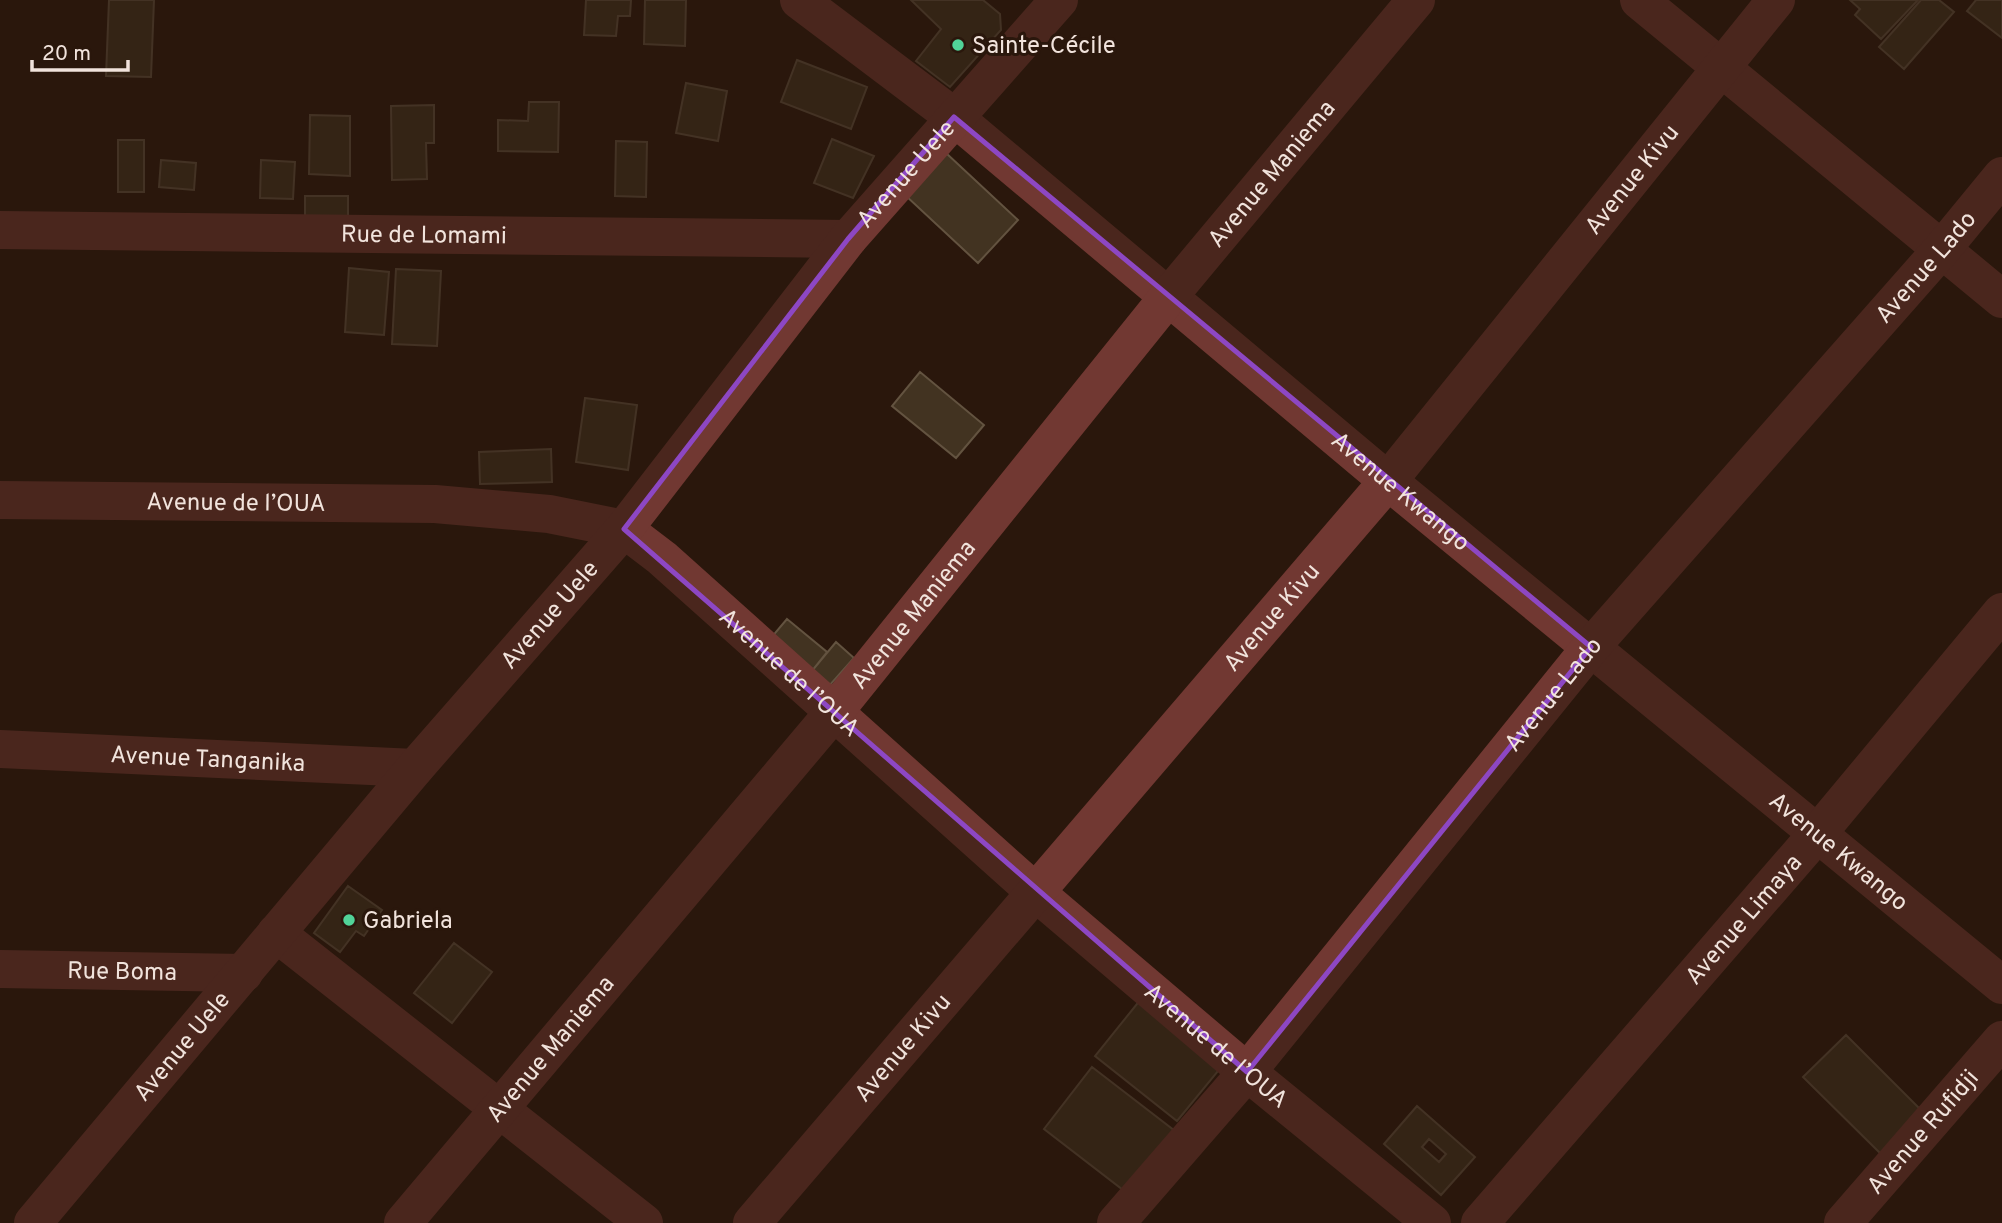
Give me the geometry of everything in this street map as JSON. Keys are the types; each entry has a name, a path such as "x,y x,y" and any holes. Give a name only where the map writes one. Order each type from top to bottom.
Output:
{"street":[{"name":"Avenue Kwango","path":"799,0 954,117 1388,481 2002,985"},
{"name":"Avenue Uele","path":"33,1223 415,768 624,529 848,239 1059,0"},
{"name":"Avenue Maniema","path":"402,1223 497,1107 834,712 1169,296 1416,0"},
{"path":"1639,0 2002,299"},
{"name":"Avenue Kivu","path":"752,1223 1388,481 1776,0"},
{"name":"Avenue Lado","path":"1116,1223 1247,1072 1591,647 1942,249 2002,176"},
{"name":"Rue de Lomami","path":"0,230 848,239"},
{"name":"Avenue de l’OUA","path":"0,500 435,504 582,518 624,529 662,558 1034,891 1247,1072 1432,1223"},
{"name":"Avenue Limaya","path":"1480,1223 1818,833 2002,612"},
{"name":"Avenue Tanganika","path":"0,749 415,768"},
{"path":"276,933 644,1223"},
{"name":"Rue Boma","path":"0,970 244,973"},
{"name":"Avenue Rufidji","path":"1843,1223 2002,1040"}],"highlighted area":[{"path":"954,117 1591,647 1247,1072 624,529 848,239"}],"building":[{"path":"109,0 154,0 151,77 106,76"},
{"path":"586,0 631,0 630,16 618,16 616,36 584,35"},
{"path":"645,0 686,0 685,46 644,44"},
{"name":"Sainte-Cécile","path":"911,0 983,0 1000,14 1001,30 950,87 916,61 941,29"},
{"path":"1850,0 1918,0 1881,39 1855,15 1860,9"},
{"path":"1921,0 1939,0 1954,12 1904,69 1879,47"},
{"path":"1976,0 2002,0 2002,38 1967,11"},
{"path":"797,60 867,87 851,129 781,102"},
{"path":"686,83 727,91 718,141 676,133"},
{"path":"529,102 559,102 558,152 498,151 498,120 528,121"},
{"path":"434,105 434,143 426,143 427,179 392,180 391,106"},
{"path":"310,115 350,116 350,176 309,174"},
{"path":"832,139 874,156 853,198 814,183"},
{"path":"118,140 144,140 144,192 118,192"},
{"path":"616,141 647,142 646,197 615,196"},
{"path":"946,153 1018,220 978,263 905,195"},
{"path":"161,160 196,163 194,190 159,187"},
{"path":"261,160 295,162 293,199 260,198"},
{"path":"305,196 348,196 348,216 305,217"},
{"path":"349,268 389,272 384,335 345,332"},
{"path":"396,269 441,271 437,346 392,344"},
{"path":"920,372 984,425 956,458 892,406"},
{"path":"585,398 637,405 628,470 576,462"},
{"path":"551,449 552,482 480,484 479,452"},
{"path":"787,619 827,652 811,672 770,639"},
{"path":"836,642 854,658 829,686 811,672"},
{"name":"Gabriela","path":"348,886 382,910 364,936 356,931 340,952 314,933"},
{"path":"454,943 492,972 452,1023 414,993"},
{"path":"1141,999 1223,1065 1177,1121 1095,1056"},
{"path":"1846,1035 1923,1112 1881,1154 1803,1077"},
{"path":"1092,1067 1175,1131 1127,1193 1044,1129"},
{"path":"1417,1106 1475,1157 1441,1195 1384,1144","holes":["1429,1139 1446,1154 1439,1162 1422,1147"]}],"place":[{"name":"Sainte-Cécile","path":"958,45"},
{"name":"Gabriela","path":"349,920"}]}
